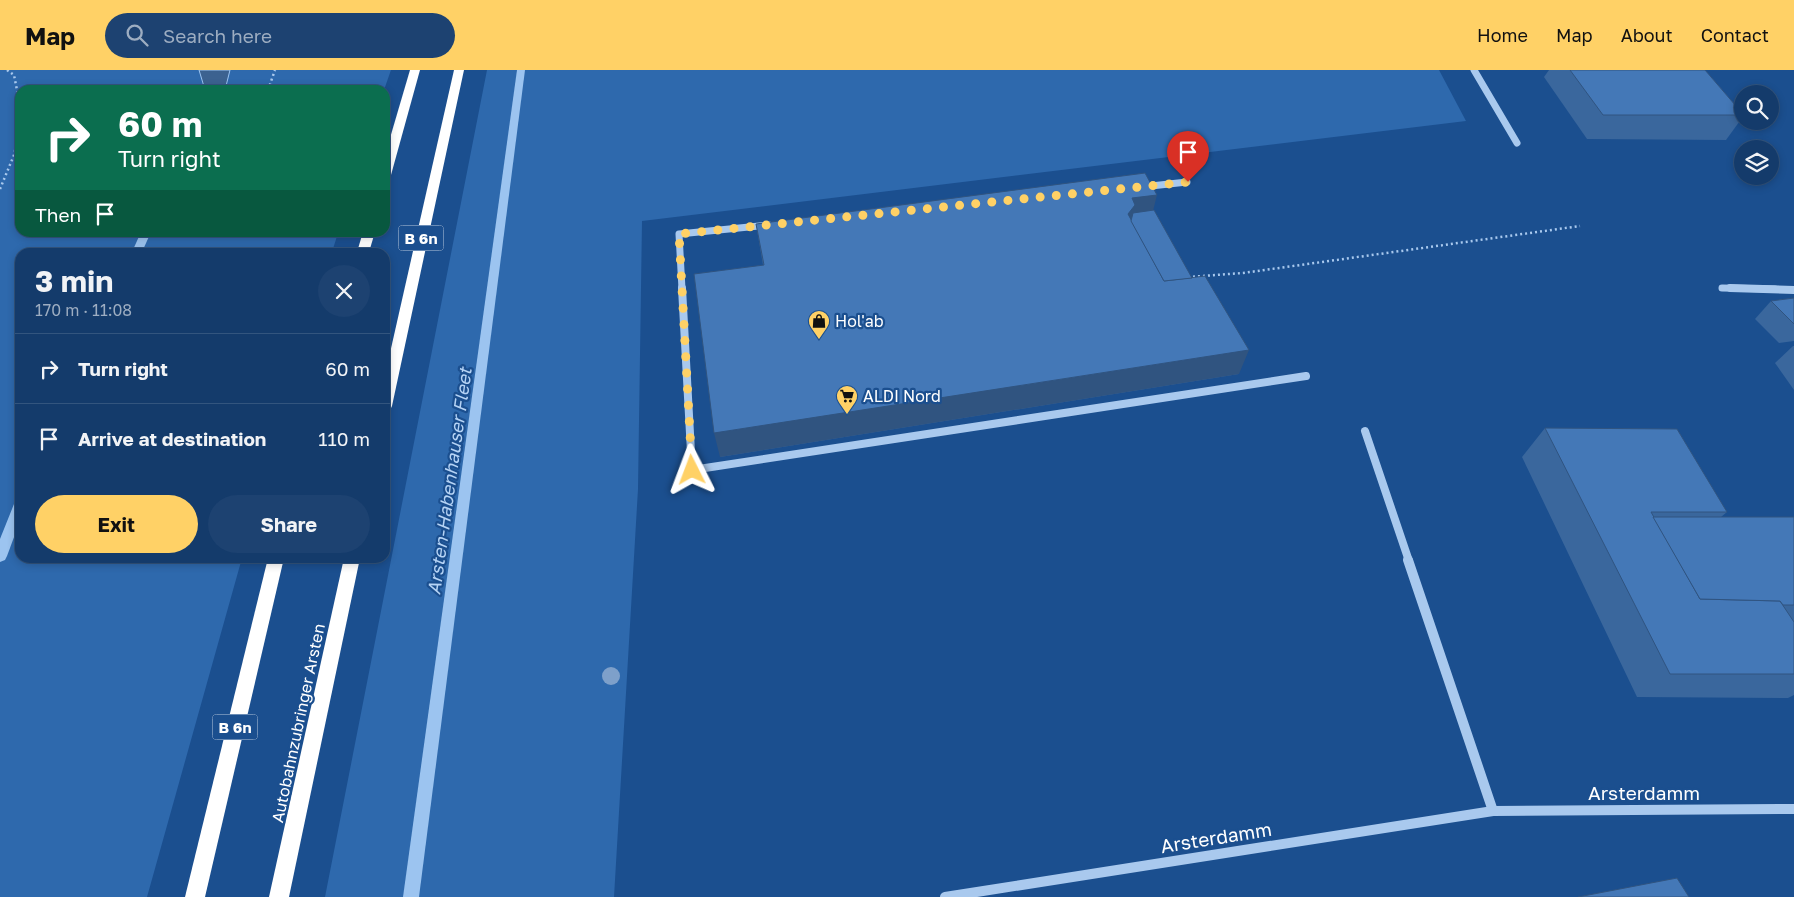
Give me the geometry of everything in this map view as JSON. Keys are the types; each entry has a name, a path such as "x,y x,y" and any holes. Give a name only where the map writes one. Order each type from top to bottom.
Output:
{"highway":[{"path":"390,158 415,70"},
{"name":"B 6n","path":"390,383 459,70"},
{"name":"B 6n","path":"195,897 275,563"},
{"name":"Autobahnzubringer Arsten","path":"279,897 351,563"}],"lane":[{"path":"1474,70 1517,144"},
{"path":"1129,188 1188,182"},
{"path":"777,224 679,234 692,470 1306,376"},
{"path":"1722,288 1794,290"},
{"path":"1365,431 1493,811"},
{"name":"Arsterdamm","path":"945,897 1493,811 1794,809"}],"path":[{"path":"7,70 14,75 16,85"},
{"path":"270,85 275,70"},
{"path":"0,188 15,151"},
{"path":"1186,277 1243,273 1580,226"}],"shaded area":[{"path":"0,70 391,70 386,85 15,85 15,237 337,237 333,248 15,248 15,563 241,563 147,897 0,897"},
{"path":"199,70 230,70 226,85 204,85"},
{"path":"487,70 1439,70 1466,121 642,221 638,489 614,897 325,897"}],"building":[{"path":"1570,70 1705,70 1734,104 1734,115 1603,115"},
{"path":"1145,173 1157,195 1132,198 1135,205 1128,214 1164,281 1205,276 1249,350 714,433 694,274 764,265 756,224"},
{"path":"1154,210 1192,278 1164,281 1131,221 1133,213"},
{"path":"1794,298 1794,324 1771,301"},
{"path":"1545,428 1677,429 1727,512 1651,512 1700,599 1780,601 1794,622 1794,674 1670,674"},
{"path":"1653,517 1794,517 1794,605 1783,605 1780,601 1700,599"},
{"path":"1677,878 1689,897 1578,897"}],"waterway":[{"name":"Arsten-Habenhauser Fleet","path":"411,897 521,70"},
{"path":"139,248 144,237"},
{"path":"0,556 15,517"}],"place":[{"name":"Hol'ab","path":"819,340"},
{"name":"ALDI Nord","path":"847,415"}],"route":[{"path":"692,470 679,234 1188,182"}]}
